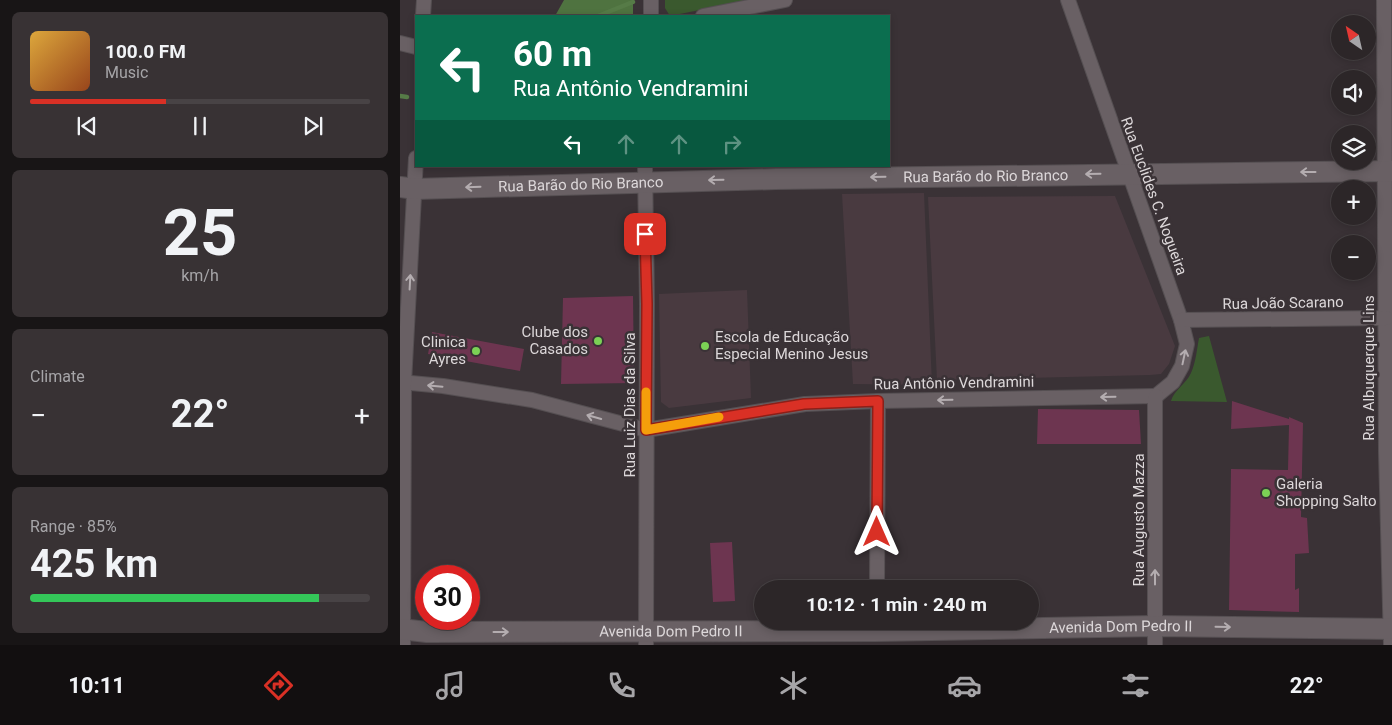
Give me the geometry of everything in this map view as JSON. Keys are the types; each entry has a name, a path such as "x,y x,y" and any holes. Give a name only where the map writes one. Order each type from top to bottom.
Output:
{"main road":[{"name":"Rua Barão do Rio Branco","path":"407,188 644,174 1388,172"},
{"name":"Avenida Dom Pedro II","path":"402,635 427,632 646,638 877,632 1391,635"}],"street":[{"path":"424,9 434,0"},
{"path":"651,0 651,15"},
{"path":"708,15 785,0"},
{"name":"Rua Euclides C. Nogueira","path":"1068,0 1181,320 1186,344 1182,366 1173,382 1156,396"},
{"name":"Rua Albuquerque Lins","path":"1384,0 1388,172 1386,318 1389,362 1386,452 1391,635"},
{"path":"400,43 415,46"},
{"path":"402,635 402,383 407,188 415,161"},
{"name":"Rua Luiz Dias da Silva","path":"644,174 647,304 646,638"},
{"name":"Rua João Scarano","path":"1181,320 1386,318"},
{"name":"Rua Antônio Vendramini","path":"402,383 443,386 532,400 646,430 804,404 1156,396"},
{"name":"Rua Augusto Mazza","path":"1155,635 1156,396"},
{"path":"877,580 878,401"}],"shaded area":[{"path":"924,193 932,385 853,384 842,194"},
{"path":"1115,196 1175,346 1169,364 1161,374 937,380 928,197"},
{"name":"Escola de Educação Especial Menino Jesus","path":"747,290 751,398 669,408 661,402 659,294"}],"green space":[{"path":"564,0 633,0 633,15 556,15"},
{"path":"665,0 749,0 675,15 669,15 665,8"},
{"path":"1209,336 1227,402 1171,401 1191,373 1199,338"}],"building":[{"name":"Clube dos Casados","path":"633,296 634,383 561,384 563,298"},
{"name":"Clinica Ayres","path":"432,332 524,349 520,371 428,354"},
{"name":"Galeria Shopping Salto","path":"1232,401 1289,419 1289,417 1303,423 1301,517 1307,518 1309,553 1295,554 1295,590 1299,588 1299,612 1229,610 1231,469 1288,470 1289,425 1231,429"},
{"path":"1038,409 1139,410 1141,444 1037,444"},
{"path":"732,542 735,601 713,602 710,543"}],"waterway":[{"path":"600,15 633,2"},
{"path":"400,96 407,97"}],"slow traffic":[{"path":"646,392 646,430 719,417"}],"place":[{"name":"Clube dos Casados","path":"598,341"},
{"name":"Escola de Educação Especial Menino Jesus","path":"705,346"},
{"name":"Clinica Ayres","path":"476,351"},
{"name":"Galeria Shopping Salto","path":"1266,493"}],"route":[{"path":"645,234 647,304 646,430 804,404 878,401 877,532"}]}
